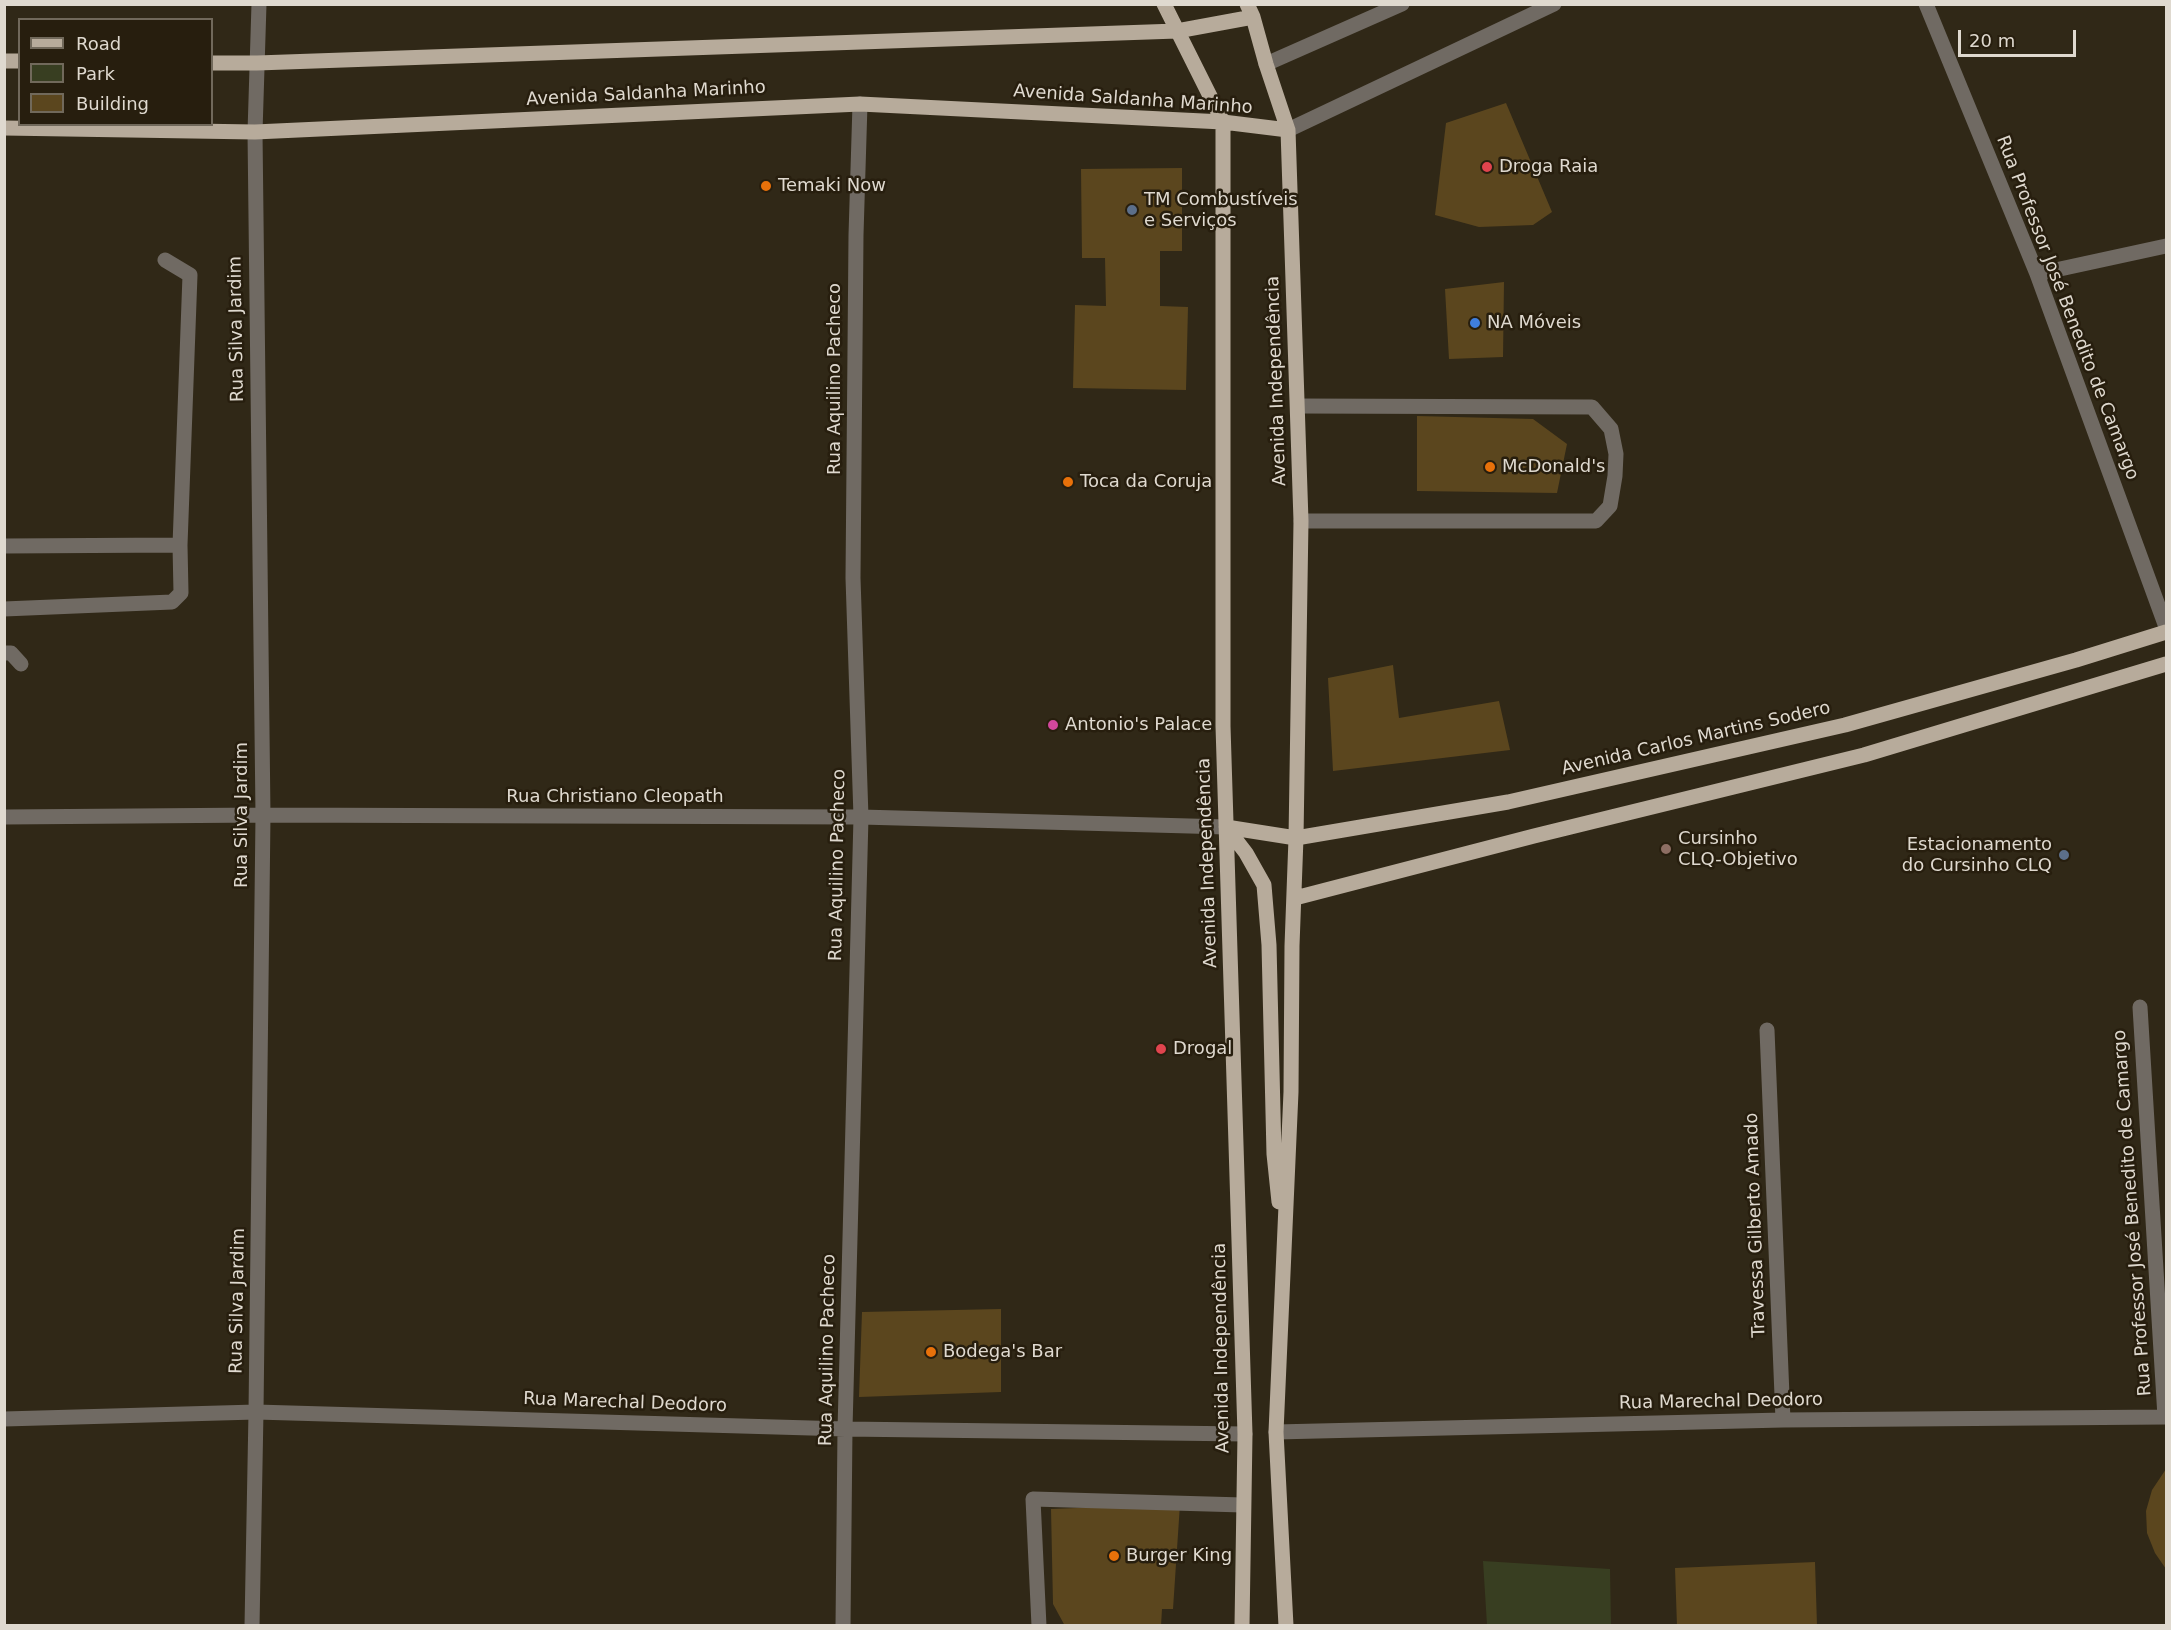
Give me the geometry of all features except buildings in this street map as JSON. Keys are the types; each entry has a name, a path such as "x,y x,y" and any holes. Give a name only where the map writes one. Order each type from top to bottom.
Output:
{"main road":[{"name":"Avenida Independência","path":"1164,4 1223,122 1223,726 1245,1434 1242,1626"},
{"path":"213,63 1177,31 1250,11"},
{"name":"Avenida Independência","path":"1250,11 1288,130 1301,521 1291,1092 1276,1432 1286,1626"},
{"name":"Avenida Saldanha Marinho","path":"4,128 255,132 860,104 1223,122 1288,130"},
{"name":"Avenida Carlos Martins Sodero","path":"1226,826 1296,838 1508,802 1845,725 2076,660 2166,629"},
{"path":"1295,898 1534,836 1864,755 2166,664"},
{"path":"1226,826 1246,853 1264,885 1269,945 1274,1154 1279,1208 1286,1218"}],"street":[{"name":"Rua Silva Jardim","path":"252,1626 263,815 255,132 259,4"},
{"path":"1266,64 1402,4"},
{"path":"1288,130 1554,4"},
{"name":"Rua Professor José Benedito de Camargo","path":"1926,4 2037,274 2166,629"},
{"name":"Rua Aquilino Pacheco","path":"843,1626 845,1429 861,818 853,578 856,204 860,104"},
{"path":"2037,274 2166,246"},
{"path":"4,609 172,602 181,593 180,545 190,275 165,260"},
{"path":"1298,406 1592,407 1611,429 1616,454 1610,506 1596,521 1301,521"},
{"path":"4,546 180,545"},
{"path":"4,652 11,653 21,664"},
{"name":"Rua Christiano Cleopath","path":"4,817 263,815 861,818 1226,826"},
{"name":"Rua Professor José Benedito de Camargo","path":"2140,1007 2166,1417"},
{"name":"Travessa Gilberto Amado","path":"1767,1030 1783,1420"},
{"name":"Rua Marechal Deodoro","path":"4,1419 256,1412 845,1429 1245,1434"},
{"name":"Rua Marechal Deodoro","path":"1276,1432 1783,1420 2166,1417"},
{"path":"1039,1626 1033,1499 1243,1505"}],"green space":[{"path":"1483,1561 1610,1569 1611,1625 1487,1625"}],"place":[{"name":"Droga Raia","path":"1487,167"},
{"name":"Temaki Now","path":"766,186"},
{"name":"TM Combustíveis e Serviços","path":"1132,210"},
{"name":"NA Móveis","path":"1475,323"},
{"name":"McDonald's","path":"1490,467"},
{"name":"Toca da Coruja","path":"1068,482"},
{"name":"Antonio's Palace","path":"1053,725"},
{"name":"Cursinho CLQ-Objetivo","path":"1666,849"},
{"name":"Estacionamento do Cursinho CLQ","path":"2064,855"},
{"name":"Drogal","path":"1161,1049"},
{"name":"Bodega's Bar","path":"931,1352"},
{"name":"Burger King","path":"1114,1556"}]}
